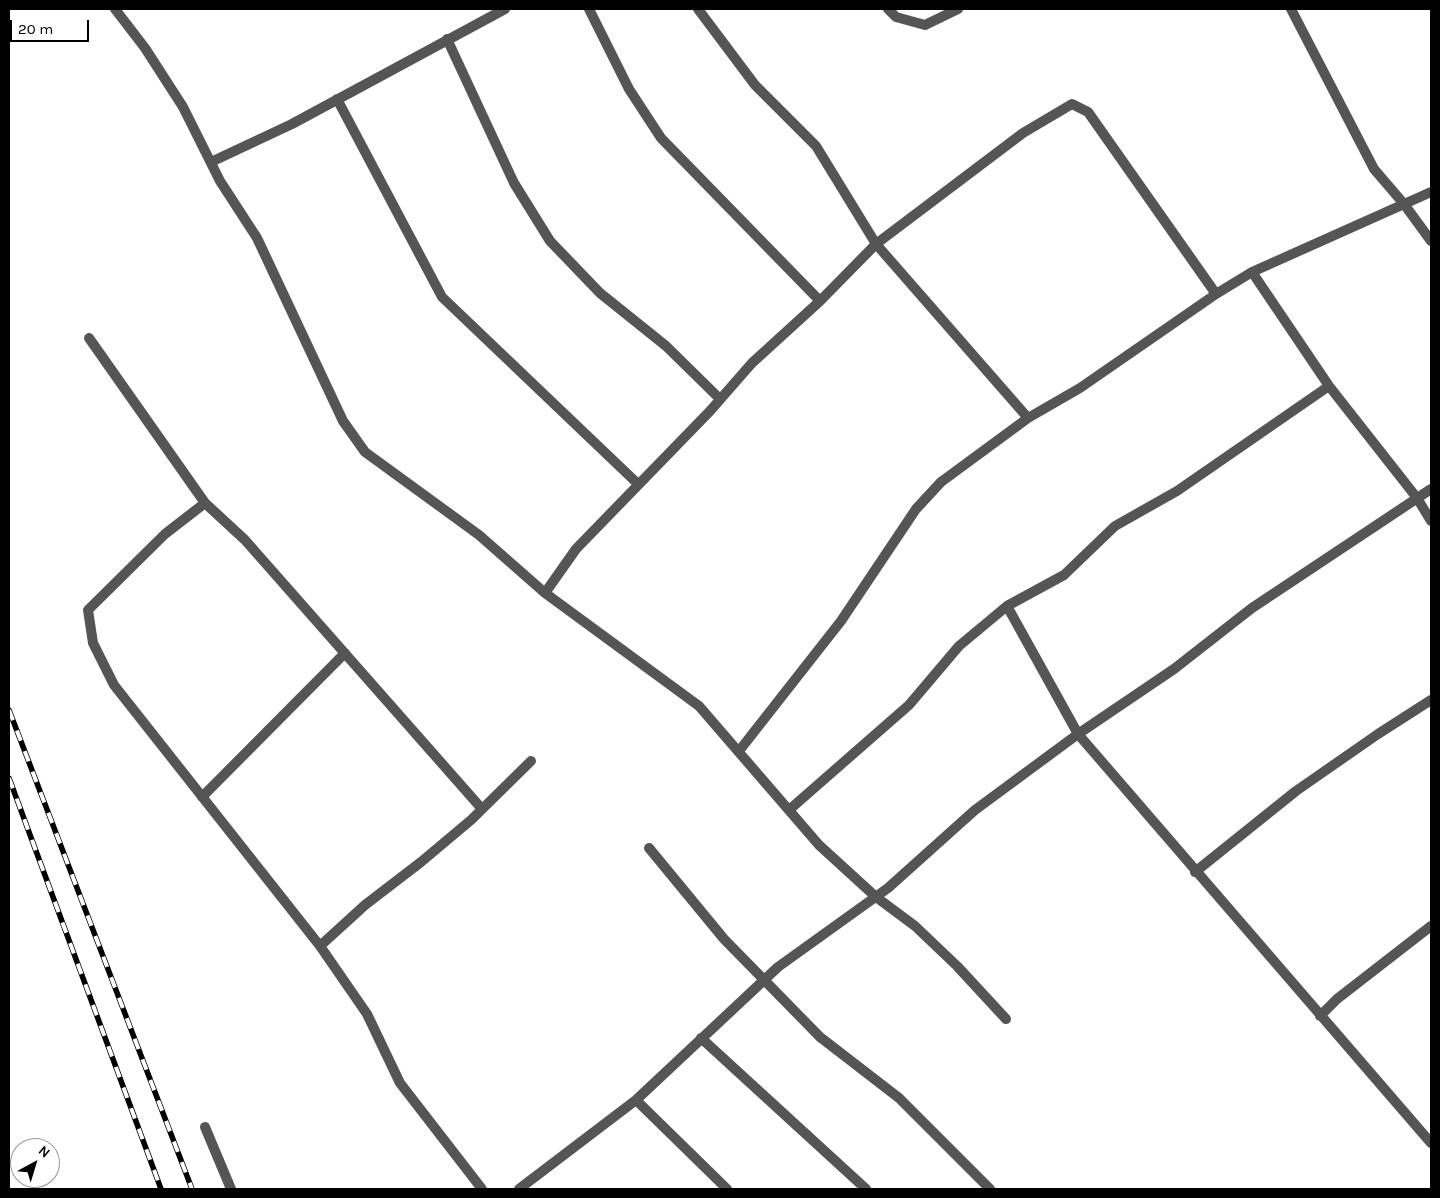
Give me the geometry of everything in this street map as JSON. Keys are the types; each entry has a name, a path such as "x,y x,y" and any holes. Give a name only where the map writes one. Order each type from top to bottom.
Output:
{"street":[{"path":"115,9 144,48 183,107 211,162 257,238 343,420 365,452 479,535 545,593 699,706 819,845 876,897 915,926 957,966 1006,1019"},
{"path":"211,162 292,124 505,9"},
{"path":"589,9 629,89 661,138 820,301"},
{"path":"698,9 755,85 816,146 876,244 1028,418"},
{"path":"888,9 896,17 925,25 958,9"},
{"path":"1291,9 1374,169 1404,204 1431,241"},
{"path":"447,39 514,184 550,241 600,293 666,346 720,399"},
{"path":"337,99 442,297 638,484"},
{"path":"545,593 576,549 752,363 820,301 876,244 1023,133 1072,104 1088,112 1216,294"},
{"path":"739,751 841,621 916,509 941,482 1028,418 1080,388 1216,294 1252,272 1431,192"},
{"path":"1252,272 1329,386 1417,498 1431,521"},
{"path":"89,338 206,503 245,540 482,809"},
{"path":"789,810 909,705 959,646 1007,606 1064,575 1115,526 1177,491 1329,386"},
{"path":"519,1189 636,1100 778,967 876,897 975,810 1078,734 1174,669 1252,608 1431,489"},
{"path":"206,503 165,534 88,610 93,643 114,686 320,946 367,1014 400,1083 482,1189"},
{"path":"1007,606 1078,734 1195,872 1431,1143"},
{"path":"202,797 345,653"},
{"path":"1195,872 1296,791 1431,700"},
{"path":"320,946 365,905 421,862 482,809 531,761"},
{"path":"649,848 724,939 820,1037 898,1098 990,1189"},
{"path":"1320,1016 1337,999 1431,926"},
{"path":"701,1038 866,1189"},
{"path":"636,1100 728,1189"},
{"path":"205,1127 231,1189"}],"railway":[{"path":"9,710 192,1189"},
{"path":"9,778 161,1189"}]}
